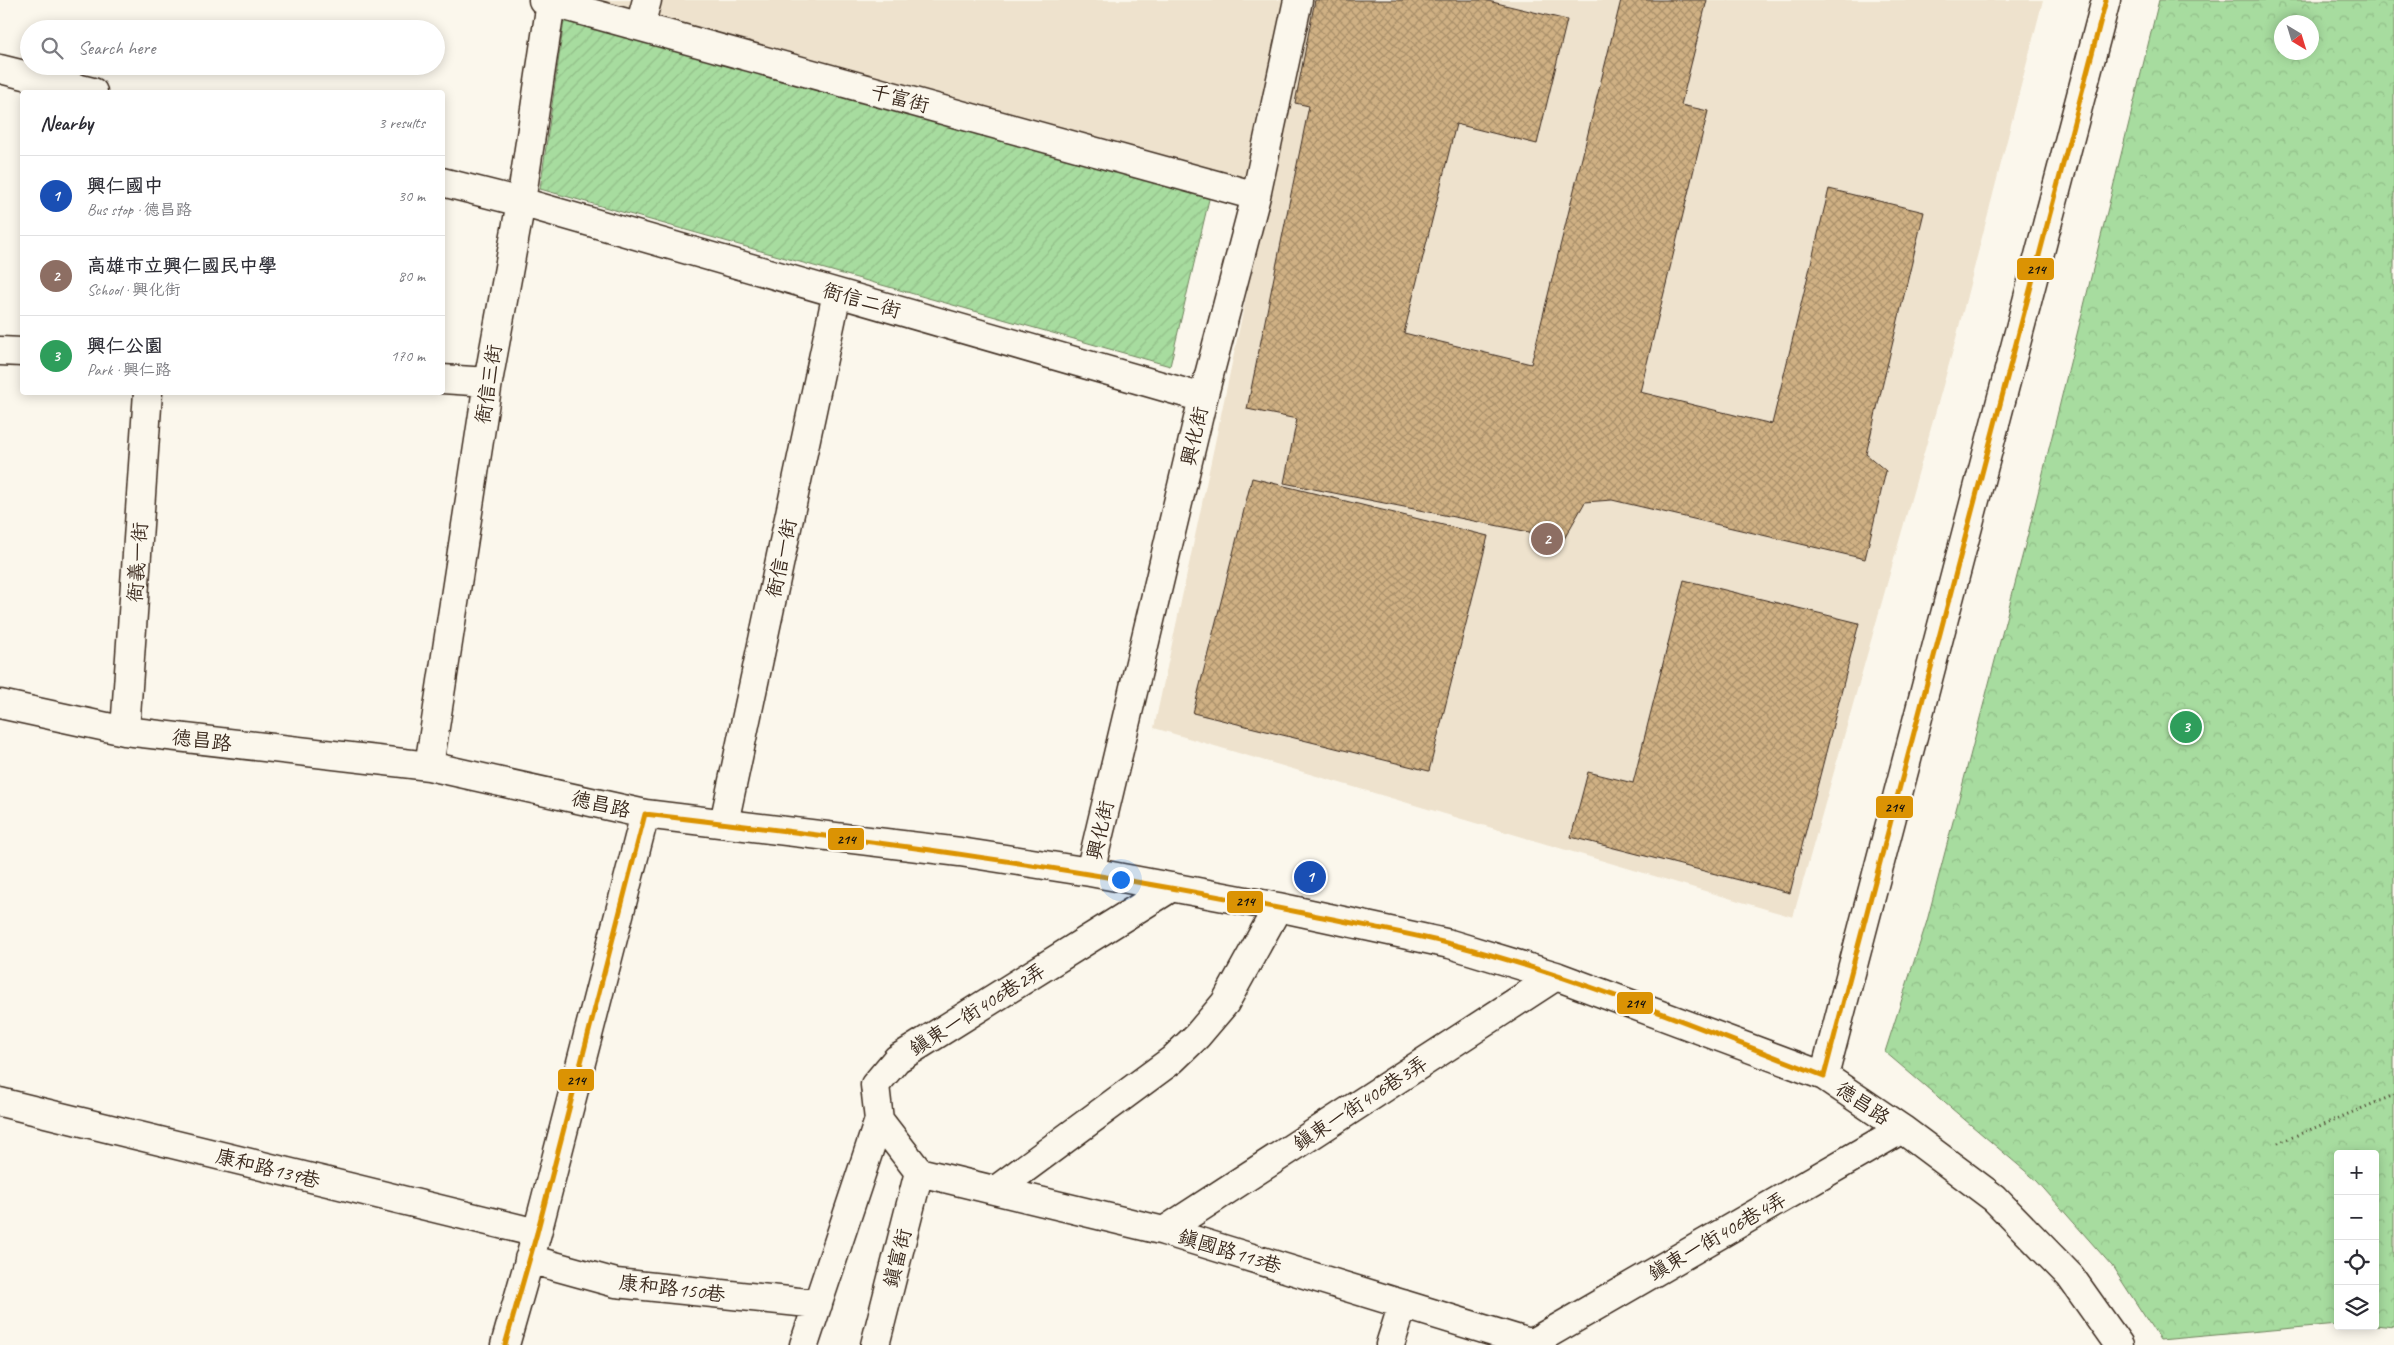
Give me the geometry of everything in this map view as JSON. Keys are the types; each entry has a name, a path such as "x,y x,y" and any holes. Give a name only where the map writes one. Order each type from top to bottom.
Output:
{"street":[{"path":"640,26 647,0"},
{"name":"興化街","path":"1090,872 1203,398 1256,196 1298,0"},
{"path":"1824,1076 2106,0"},
{"name":"千富街","path":"547,1 1256,196"},
{"name":"衙信三街","path":"429,766 488,382 521,202 547,1"},
{"path":"0,69 20,74"},
{"path":"24,75 84,90"},
{"name":"衙信二街","path":"445,183 521,202 1203,398"},
{"name":"衙信一街","path":"724,823 837,293"},
{"path":"0,351 20,352"},
{"path":"445,379 488,382"},
{"name":"衙義一街","path":"125,731 148,395"},
{"name":"德昌路","path":"0,704 125,731 429,766 645,814 960,852 1090,872 1278,907 1450,944 1556,976 1824,1076 1902,1128 1994,1198 2070,1276 2119,1345"},
{"path":"505,1345 533,1246 645,814"},
{"name":"鎮東一街406巷2弄","path":"879,1120 876,1085 897,1059 1172,887"},
{"path":"996,1190 1172,1060 1197,1036 1225,1003 1278,907"},
{"name":"鎮東一街406巷3弄","path":"1164,1231 1556,976"},
{"name":"康和路139巷","path":"0,1102 533,1246"},
{"path":"879,1120 919,1172"},
{"path":"804,1345 879,1120"},
{"name":"鎮東一街406巷4弄","path":"1534,1344 1902,1128"},
{"name":"鎮國路113巷","path":"919,1172 1164,1231 1534,1344"},
{"name":"鎮富街","path":"875,1345 919,1172"},
{"name":"康和路150巷","path":"533,1246 616,1283 818,1304"},
{"path":"1390,1345 1403,1304"}],"path":[{"path":"2278,1143 2394,1095"}],"shaded area":[{"path":"543,0 1298,0 1256,196"},
{"path":"1312,0 2043,0 1953,350 1793,917 1154,728 1285,115"}],"green space":[{"path":"2159,0 2394,0 2394,1327 2379,1325 2379,1150 2334,1150 2334,1324 2160,1340 2112,1266 2037,1181 1885,1052 1927,921 2028,534"},
{"path":"564,21 1210,195 1170,366 540,189"}],"building":[{"path":"1315,0 1484,0 1567,20 1537,144 1456,124 1404,333 1531,364 1621,0 1707,0 1681,105 1708,111 1640,392 1772,424 1829,189 1924,212 1866,454 1886,471 1865,559 1612,500 1585,502 1564,539 1284,483 1297,419 1247,409 1309,106 1295,103"},
{"path":"1252,478 1488,536 1429,771 1193,713"},
{"path":"1684,580 1859,623 1790,893 1571,837 1588,772 1633,783"}],"transit line":[{"name":"214","path":"1824,1076 2106,0"},
{"name":"214","path":"645,814 895,845 1061,869 1226,898 1415,936 1499,957 1593,988 1824,1076"},
{"name":"214","path":"505,1345 537,1233 645,814"}],"place":[{"name":"高雄市立興仁國民中學","path":"1547,539"},
{"name":"興仁公園","path":"2186,727"},
{"name":"興仁國中","path":"1310,877"}]}
